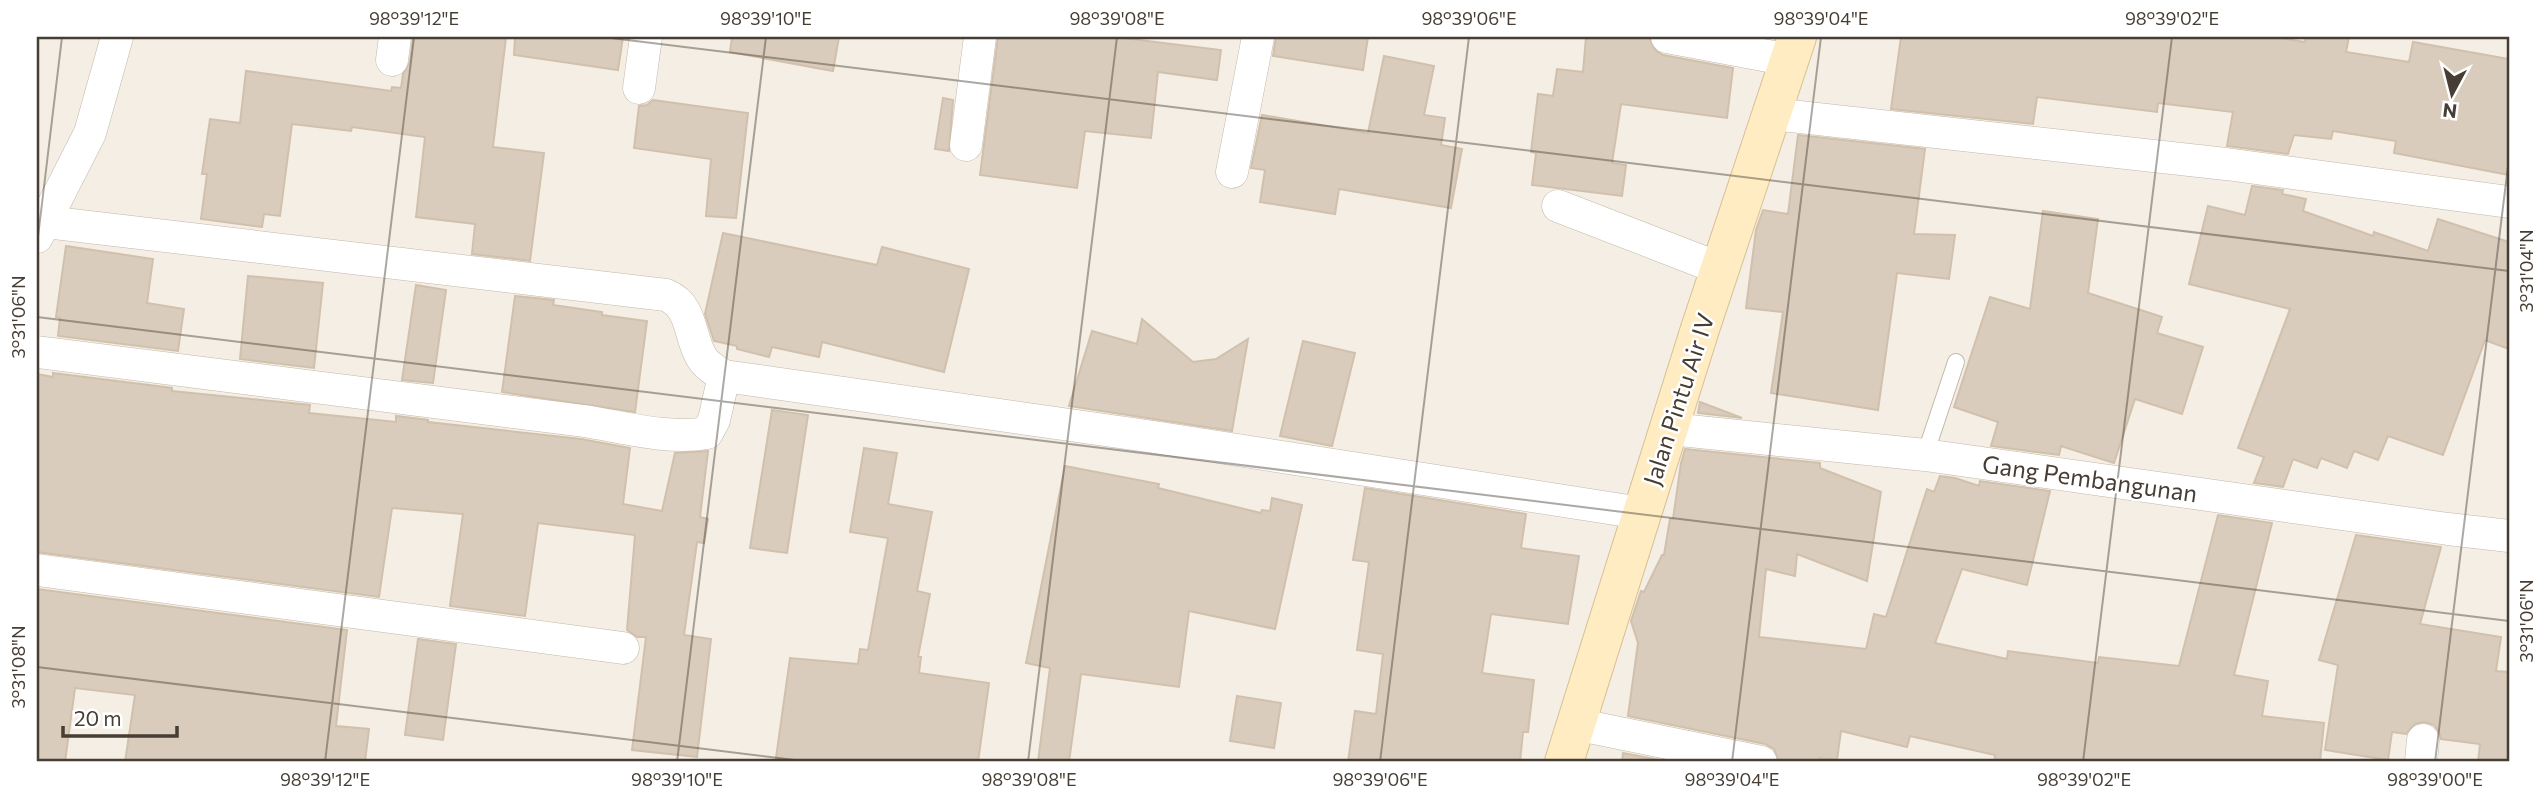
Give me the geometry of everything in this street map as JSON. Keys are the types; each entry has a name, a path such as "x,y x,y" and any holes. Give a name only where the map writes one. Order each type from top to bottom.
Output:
{"main road":[{"name":"Jalan Pintu Air IV","path":"1564,762 1793,48"}],"street":[{"path":"117,37 90,133 41,230 666,295 682,306 700,355 707,365 724,376 1154,437 1642,513"},
{"path":"639,88 646,37"},
{"path":"966,145 979,37"},
{"path":"1232,172 1258,37"},
{"path":"1667,37 1793,48"},
{"path":"1772,114 2226,164 2509,202"},
{"path":"1558,206 1721,269"},
{"path":"37,352 584,421 659,433 695,435 707,433 714,420 724,376"},
{"name":"Gang Pembangunan","path":"1670,429 1925,455 2509,536"},
{"path":"37,570 623,648"},
{"path":"1575,724 1760,762"}],"lane":[{"path":"1925,455 1956,362"}],"building":[{"path":"413,37 506,37 493,147 544,153 530,261 472,254 475,224 416,217 425,137 352,127 351,131 292,124 280,216 264,214 262,227 201,219 207,174 202,174 210,119 240,123 246,71 391,91 392,87 401,88 403,74 410,62"},
{"path":"515,37 623,37 618,70 514,55"},
{"path":"732,37 839,37 833,71 730,52"},
{"path":"998,37 1115,37 1221,50 1217,80 1158,72 1151,138 1085,131 1077,188 980,175"},
{"path":"1276,37 1368,37 1363,70 1273,56"},
{"path":"1586,37 1649,37 1655,50 1663,55 1733,68 1727,118 1621,104 1612,163 1626,165 1622,196 1532,185 1536,153 1531,152 1538,94 1553,96 1557,69 1583,72"},
{"path":"1901,37 2273,37 2305,42 2306,37 2349,37 2346,52 2409,62 2413,42 2509,59 2509,175 2394,153 2396,141 2333,131 2331,139 2294,135 2288,154 2227,146 2233,112 2158,103 2157,112 2037,97 2033,124 1891,109"},
{"path":"1384,56 1434,66 1424,115 1445,118 1441,145 1462,149 1451,208 1339,189 1335,214 1260,202 1265,170 1251,168 1262,115 1368,133"},
{"path":"943,98 953,100 949,151 935,149"},
{"path":"653,100 748,113 736,218 706,216 711,159 634,148 639,106 647,105"},
{"path":"1798,135 1925,149 1914,234 1955,235 1949,279 1897,273 1878,410 1771,393 1783,312 1746,308 1756,230 1763,210 1788,214"},
{"path":"2252,186 2283,190 2282,194 2306,199 2303,211 2373,236 2374,232 2428,251 2438,219 2509,242 2509,349 2485,340 2443,455 2388,436 2378,460 2354,451 2347,468 2321,458 2317,468 2293,459 2283,487 2254,483 2264,457 2238,448 2290,309 2189,284 2208,206 2245,215"},
{"path":"2043,211 2098,219 2088,293 2162,317 2157,333 2203,347 2182,414 2135,399 2114,463 2061,446 2059,455 1991,446 1998,422 1954,407 1990,297 2030,309"},
{"path":"723,233 877,265 882,247 969,269 944,372 822,342 819,357 772,347 769,357 714,341 705,314"},
{"path":"66,246 153,259 147,303 184,309 178,351 58,336 60,318 56,317"},
{"path":"248,276 323,283 314,368 240,359"},
{"path":"416,285 446,290 433,383 402,380"},
{"path":"515,296 554,300 553,305 647,321 635,412 502,392"},
{"path":"1142,319 1193,362 1216,359 1248,339 1232,431 1069,406 1092,331 1137,344"},
{"path":"1303,341 1355,353 1332,446 1280,436"},
{"path":"53,373 172,388 172,391 310,405 309,413 396,422 396,416 581,439 630,448 623,504 662,511 675,453 708,451 700,517 708,519 704,543 697,542 684,635 711,639 697,757 632,750 646,637 637,637 627,630 635,535 538,523 525,616 450,606 463,514 392,508 379,597 37,552 37,374 53,377"},
{"path":"1700,402 1742,418 1698,413"},
{"path":"772,410 808,415 787,553 750,548"},
{"path":"864,448 897,453 888,504 932,512 917,591 930,594 918,657 921,657 919,673 989,683 978,762 806,762 776,758 790,658 858,664 860,649 868,650 888,538 850,532"},
{"path":"1685,449 1820,463 1820,468 1881,492 1867,581 1797,554 1795,576 1766,569 1759,637 1866,649 1874,614 1886,617 1927,489 1934,492 1940,476 1979,486 1980,481 2050,491 2027,585 1962,569 1935,643 2007,659 2008,651 2098,663 2099,657 2179,666 2218,515 2272,523 2234,675 2268,681 2262,716 2324,723 2320,762 1994,762 1995,755 1910,736 1907,747 1841,731 1837,760 1819,758 1818,762 1779,762 1774,749 1765,744 1628,716 1638,643 1631,621 1641,591 1644,592 1664,555"},
{"path":"1065,466 1159,484 1158,488 1261,513 1262,510 1270,511 1272,498 1302,505 1275,629 1189,611 1179,687 1081,674 1069,762 1038,762 1050,668 1026,663"},
{"path":"1365,488 1526,514 1521,548 1579,556 1568,624 1491,614 1482,673 1534,680 1528,732 1523,732 1520,762 1348,762 1355,711 1376,714 1383,654 1357,650 1369,562 1353,560"},
{"path":"2356,535 2441,547 2420,624 2501,637 2496,671 2509,672 2509,762 2478,762 2480,744 2441,739 2434,725 2424,722 2415,724 2406,734 2392,732 2388,760 2325,750 2338,665 2319,660"},
{"path":"37,589 347,630 336,726 369,729 365,762 125,762 135,695 75,688 65,762 37,762"},
{"path":"418,639 456,644 443,740 405,735"},
{"path":"1237,696 1281,703 1274,748 1230,741"},
{"path":"1623,753 1670,762 1622,762"}]}
